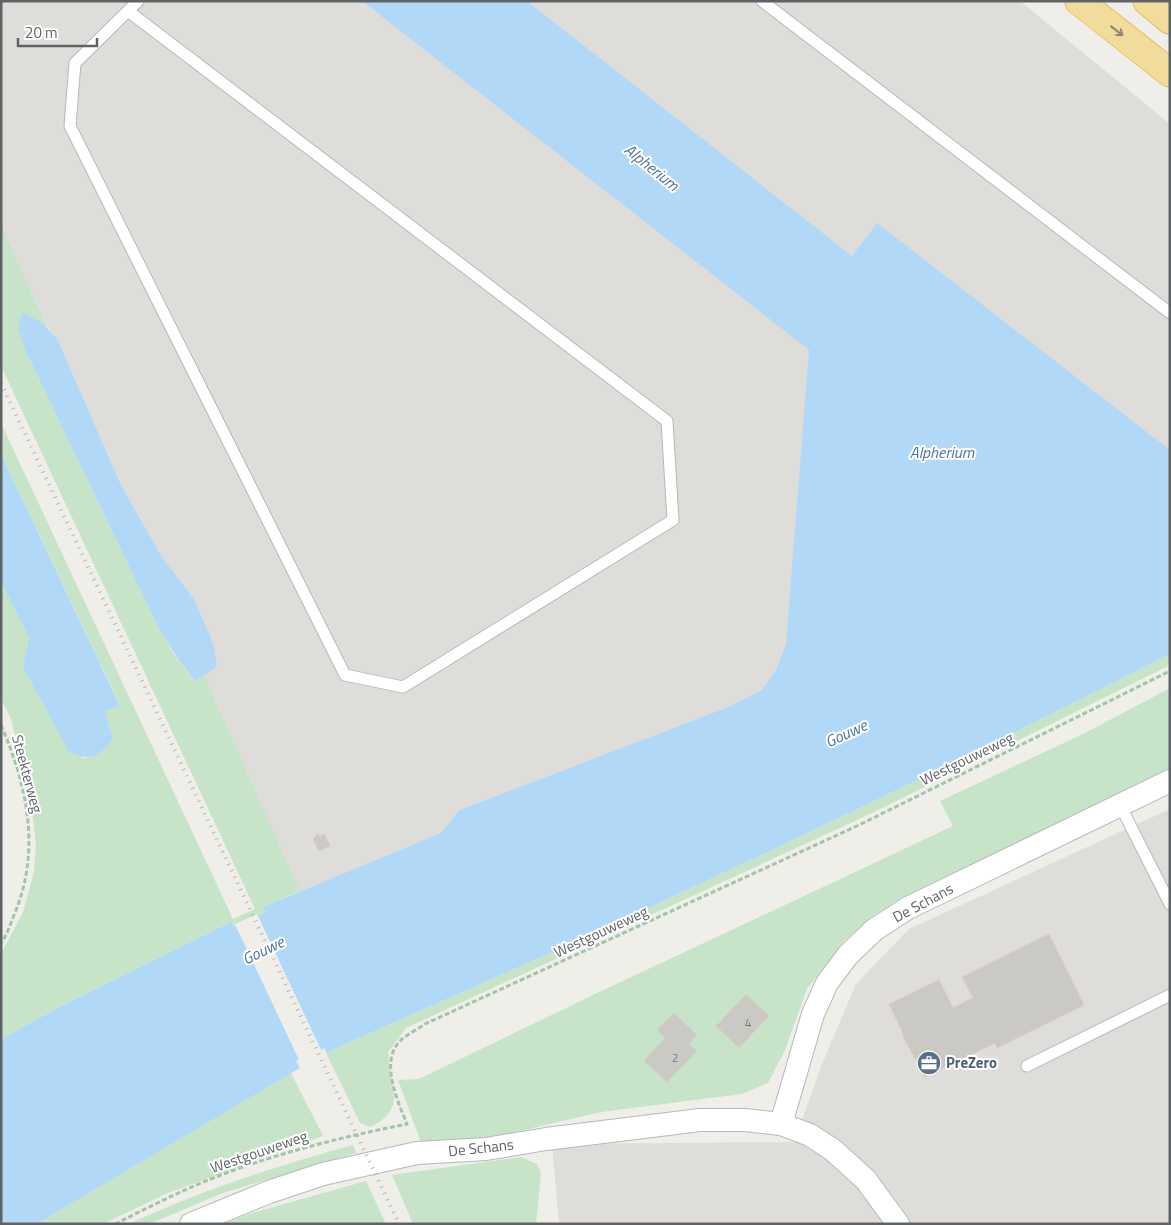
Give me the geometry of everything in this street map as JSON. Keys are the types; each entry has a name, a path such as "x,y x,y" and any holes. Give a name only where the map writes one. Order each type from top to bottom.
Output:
{"highway":[{"path":"1079,1 1170,73"},
{"path":"1147,1 1170,20"}],"street":[{"name":"De Schans","path":"781,1124 813,1014 828,983 848,955 874,930 908,908 1170,781"},
{"name":"De Schans","path":"191,1224 269,1192 323,1174 418,1153 486,1149 546,1139 700,1120 745,1120 781,1124 810,1135 833,1150 866,1180 898,1224"}],"lane":[{"path":"128,11 667,420 673,520 403,687 345,675 70,126 75,63 138,1"},
{"path":"762,1 1170,313"},
{"path":"1120,805 1170,904"},
{"path":"1027,1066 1170,995"}],"path":[{"name":"Westgouweweg","path":"115,1224 189,1188 271,1158 318,1144 406,1124 391,1085 392,1061 398,1043 425,1024 857,826 1170,671"},
{"name":"Steekterweg","path":"1,726 8,741 27,809 30,857 21,899 1,943"}],"shaded area":[{"name":"Alpherium","path":"1,1 1020,1 1170,124 1170,518 304,901 204,675 217,667 194,599 162,557 121,485 57,338 48,328 1,225"},
{"path":"1170,809 1170,1224 559,1224 552,1144 794,1142 822,1064 856,984 909,929"}],"green space":[{"path":"1,225 48,328 23,313 26,352 157,625 176,658 195,681 204,675 300,891 264,907 266,912 262,914 234,927 231,922 63,1005 1,1039 1,954 23,912 34,872 36,845 30,794 11,719 1,699 1,582 29,638 23,667 83,758 96,754 113,739 105,711 120,705 1,454 1,423 233,919 255,909 1,366"},
{"path":"1170,654 1170,665 868,815 406,1028 388,1052 394,1096 393,1105 389,1113 382,1120 370,1127 360,1123 326,1053 540,958 721,874 946,766"},
{"path":"1170,688 1170,769 903,897 871,917 844,941 807,989 785,1050 768,1083 742,1094 601,1112 425,1153 398,1080 419,1079 953,826 940,801 1085,733"},
{"path":"291,1073 323,1136 168,1193 103,1224 37,1224"},
{"path":"353,1145 356,1153 223,1193 149,1224 129,1224 184,1200 240,1180 296,1161"},
{"path":"521,1157 537,1164 541,1173 536,1224 413,1224 392,1175"},
{"path":"366,1181 386,1224 224,1224 252,1213"}],"water":[{"name":"Gouwe","path":"362,1 527,1 852,256 877,223 1170,450 1170,654 872,802 646,909 326,1053 325,1048 296,1061 300,1068 37,1224 1,1224 1,1039 63,1005 231,922 234,927 266,912 263,907 441,833 460,810 726,708 762,690 776,670 786,644 809,350"},
{"path":"23,312 42,323 57,338 121,485 162,557 194,599 213,643 217,667 195,681 177,658 157,625 26,352 18,328"},
{"path":"1,454 120,706 105,711 113,739 103,750 94,756 83,757 69,752 23,667 29,638 1,582"}],"pier":[{"path":"257,914 322,1052 300,1062 233,920 235,924"}],"building":[{"path":"318,834 319,837 324,834 330,846 319,851 313,839"},
{"path":"1049,934 1084,1005 997,1048 995,1043 925,1077 902,1034 889,1004 939,980 953,1008 973,998 962,977"},
{"path":"746,994 769,1016 739,1048 716,1026"},
{"path":"674,1013 697,1035 689,1044 697,1051 667,1082 644,1061 665,1038 657,1030"}],"railway":[{"path":"1,383 399,1224"}],"place":[{"name":"PreZero","path":"929,1063"}]}
